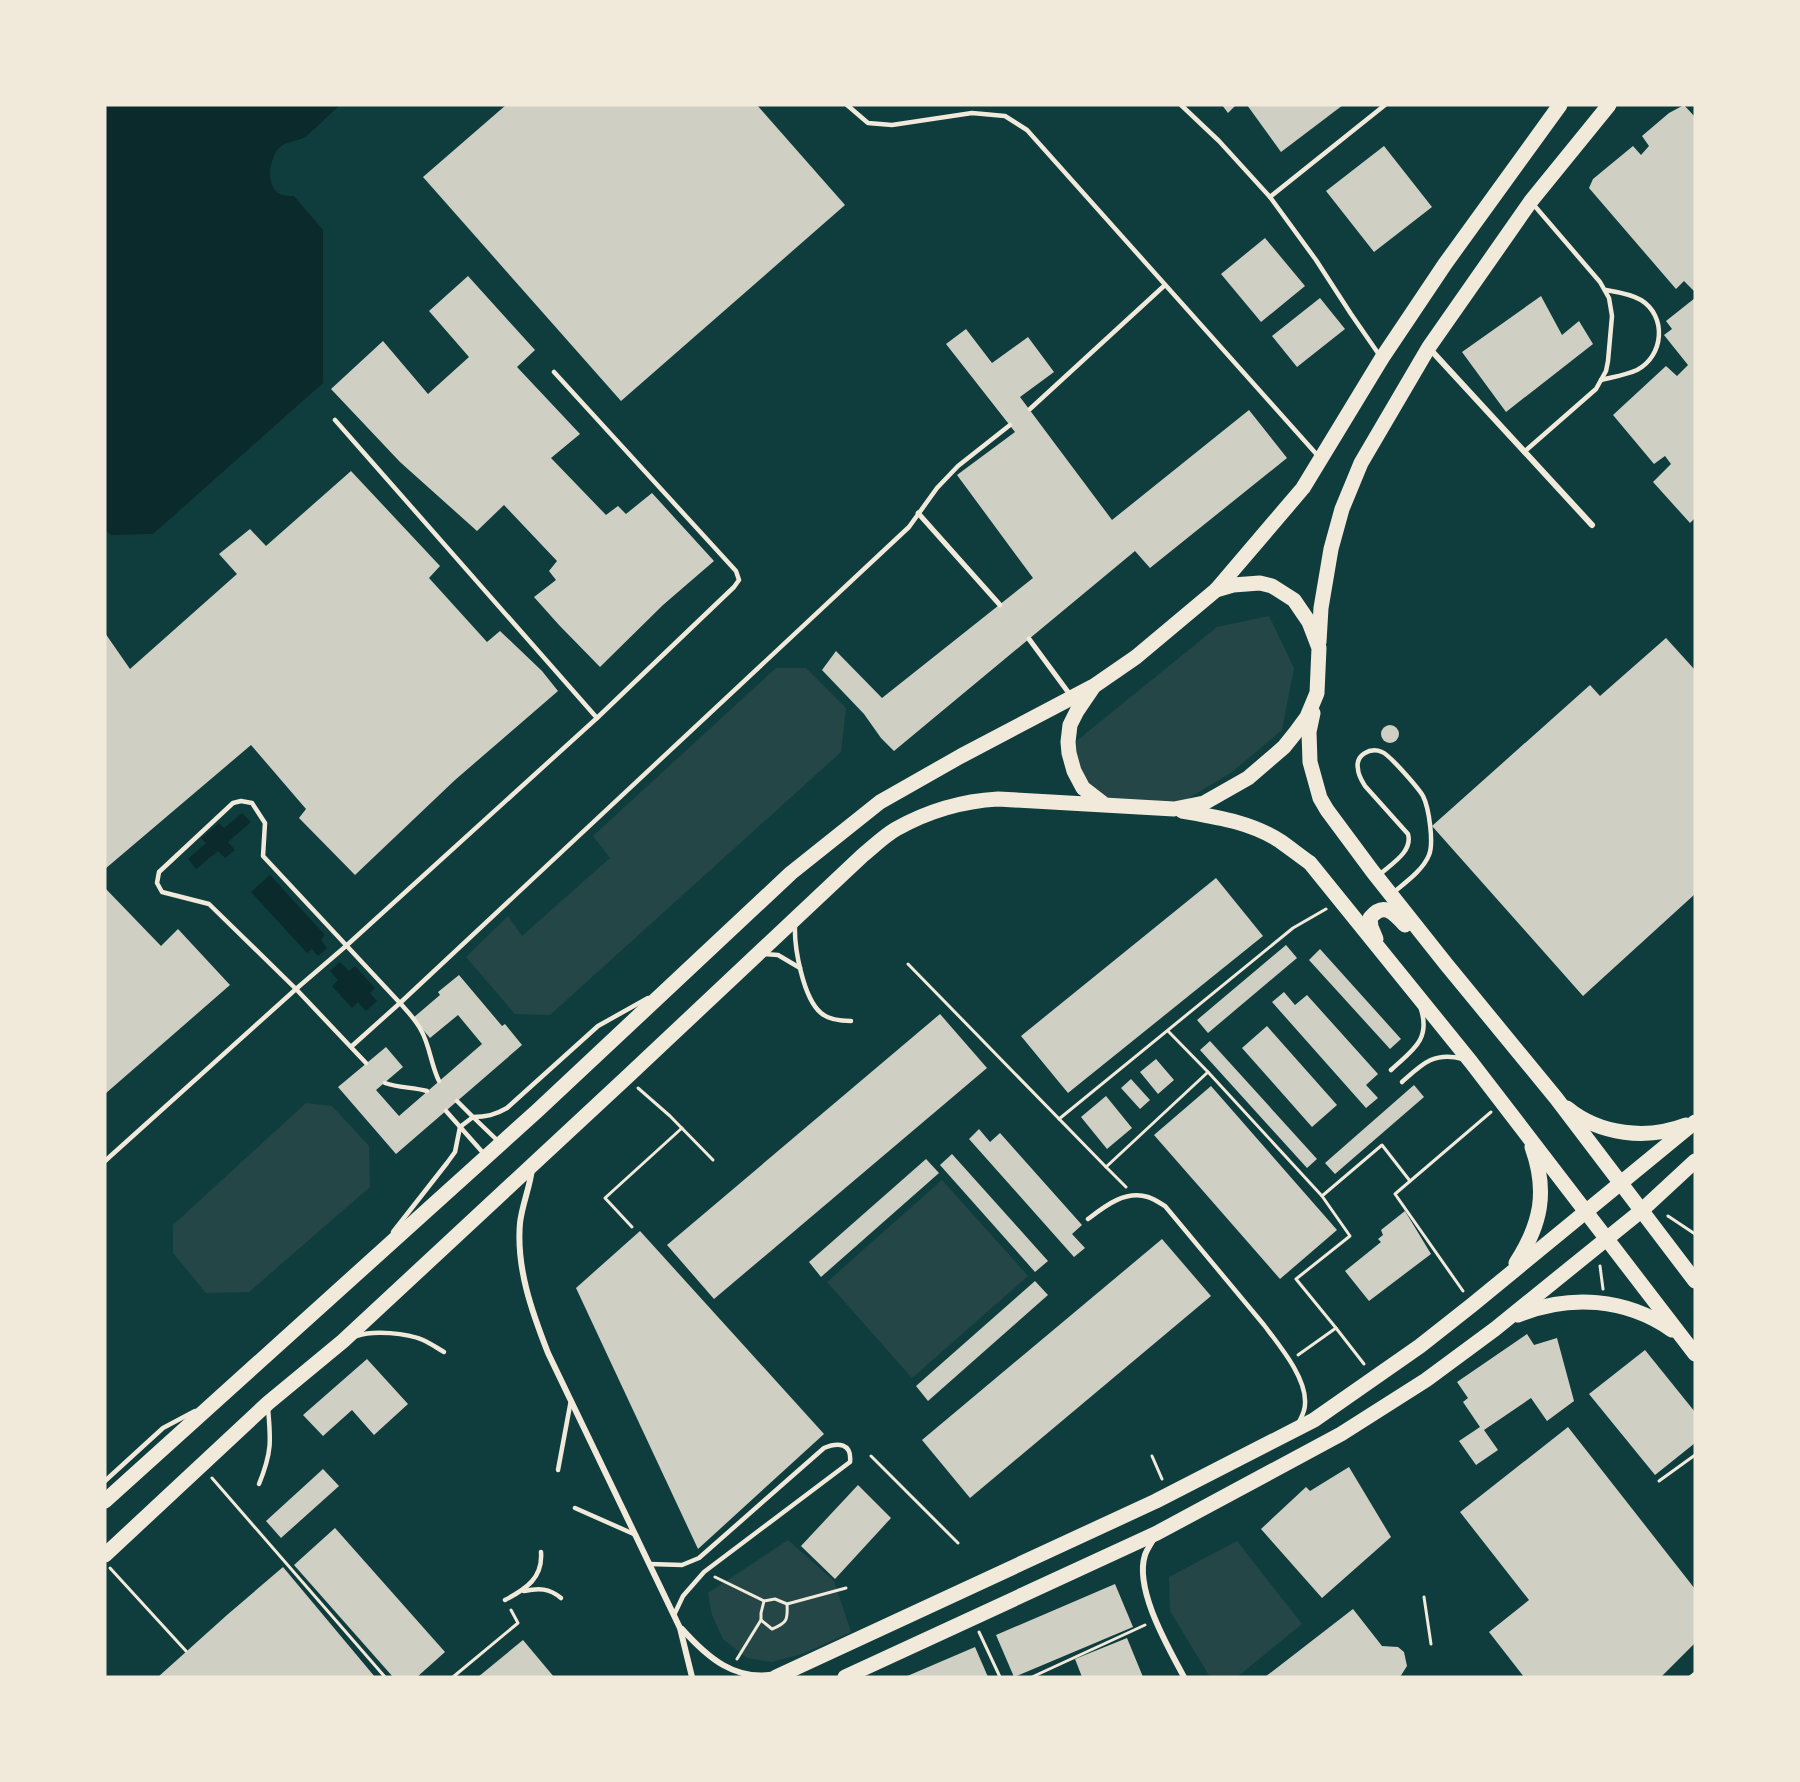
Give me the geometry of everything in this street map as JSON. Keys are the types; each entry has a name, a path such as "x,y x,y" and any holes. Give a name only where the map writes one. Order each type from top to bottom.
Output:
{"main road":[{"path":"105,1501 500,1144 791,873 880,802 961,756 1094,686 1136,657 1216,590 1303,488 1382,358 1444,264 1560,105"},
{"path":"1610,105 1531,201 1429,347 1361,463 1342,509 1329,561 1322,608 1317,693 1309,753 1320,798 1327,810 1446,964 1556,1098 1695,1281"},
{"path":"1216,590 1233,585 1260,583 1286,593 1304,614 1319,648"},
{"path":"1094,686 1070,724 1069,753 1077,779 1088,793 1105,805"},
{"path":"1174,809 1204,803 1265,764 1284,747 1296,732 1317,693"},
{"path":"105,1555 268,1403 343,1341 863,855 895,830 942,808 973,801 998,798 1174,809 1227,819 1255,829 1279,840 1310,863 1471,1062 1695,1354"},
{"path":"1379,948 1370,918 1375,912 1383,909 1393,911 1421,942 1446,964"},
{"path":"1556,1098 1581,1117 1611,1130 1654,1133 1675,1130 1695,1122"},
{"path":"782,1674 1169,1494 1330,1409 1420,1346 1473,1305 1695,1122"},
{"path":"1495,1286 1515,1266 1529,1243 1538,1218 1541,1191 1538,1164 1529,1138"},
{"path":"845,1677 1156,1533 1341,1434 1426,1380 1495,1329 1608,1238 1695,1161"},
{"path":"1495,1329 1520,1315 1547,1305 1575,1302 1604,1303 1632,1309 1659,1321 1682,1337"}],"street":[{"path":"1429,347 1592,525"},
{"path":"918,513 1000,604"},
{"path":"1029,639 1072,698"},
{"path":"533,1165 520,1221 522,1264 526,1286 540,1331 571,1400 680,1628 692,1677"},
{"path":"1156,1533 1145,1556 1143,1572 1147,1594 1155,1620 1184,1677"},
{"path":"680,1628 709,1657 721,1665 752,1674 782,1674"}],"lane":[{"path":"847,105 868,123 892,125 972,113 1005,116 1027,130 1320,459"},
{"path":"1181,105 1219,141 1270,197 1382,358"},
{"path":"1270,197 1385,105"},
{"path":"1524,452 1589,397 1601,381 1608,361 1611,316 1611,307 1605,290 1531,201"},
{"path":"1030,410 1166,285"},
{"path":"1601,381 1638,369 1648,363 1659,343 1660,331 1658,320 1652,309 1643,301 1633,296 1605,290"},
{"path":"105,1161 597,718 739,580 736,571 554,372"},
{"path":"335,420 597,718"},
{"path":"352,1046 909,527 937,488 958,466 1010,425"},
{"path":"1377,876 1402,854 1410,840 1408,834 1361,779 1358,762 1363,754 1371,751 1382,752 1390,758 1423,797 1430,832 1429,857 1391,894"},
{"path":"366,1063 296,989 209,904 162,892 157,883 159,872 233,803 241,801 252,803 265,823 262,856 400,1003 421,1029 433,1070 439,1081"},
{"path":"795,920 800,968 811,1002 821,1014 835,1020 851,1021"},
{"path":"757,954 778,955 800,968"},
{"path":"367,1264 455,1152 460,1127 473,1117 485,1117 507,1108 598,1026 672,985"},
{"path":"1391,1070 1419,1044 1423,1031 1423,1014 1415,992"},
{"path":"1402,1082 1431,1058 1460,1058 1471,1062"},
{"path":"385,1083 413,1087 427,1092"},
{"path":"457,1101 500,1144"},
{"path":"446,1111 486,1156"},
{"path":"1088,1220 1110,1203 1130,1196 1148,1197 1165,1206 1242,1297 1290,1361 1304,1388 1306,1401 1304,1411 1294,1430"},
{"path":"343,1341 364,1333 393,1334 421,1339 444,1352"},
{"path":"105,1482 163,1428 218,1399"},
{"path":"558,1470 571,1400"},
{"path":"259,1484 267,1465 271,1446 268,1403"},
{"path":"650,1564 682,1565 699,1558 824,1448 832,1444 846,1447 850,1455 850,1462 704,1572 689,1587 674,1615"},
{"path":"575,1508 636,1535"},
{"path":"505,1600 532,1583 541,1560 541,1552"},
{"path":"522,1591 536,1588 546,1589 555,1592 561,1598"}],"path":[{"path":"1059,1119 1293,928 1341,901"},
{"path":"908,964 1136,1196"},
{"path":"1168,1030 1323,1196 1350,1236 1296,1280 1374,1377"},
{"path":"1106,1167 1208,1072"},
{"path":"627,1077 682,1128 712,1160"},
{"path":"1473,1305 1395,1194 1503,1103"},
{"path":"632,1227 605,1198 682,1128"},
{"path":"1323,1196 1382,1145 1410,1181"},
{"path":"1664,1214 1695,1234"},
{"path":"1600,1264 1604,1303"},
{"path":"1290,1361 1336,1328"},
{"path":"1659,1481 1695,1455"},
{"path":"871,1456 958,1543"},
{"path":"1152,1456 1169,1494"},
{"path":"201,1466 385,1677"},
{"path":"105,1563 186,1651"},
{"path":"704,1572 764,1601 774,1599 787,1604 846,1588"},
{"path":"1424,1597 1431,1644"},
{"path":"453,1677 518,1623 505,1600"},
{"path":"731,1669 761,1620 764,1601"},
{"path":"761,1620 772,1629 783,1625 788,1617 787,1604"},
{"path":"972,1618 1000,1677"},
{"path":"1032,1677 1155,1620"},
{"path":"1690,1677 1695,1673"}],"shaded area":[{"path":"105,105 340,105 305,137 279,148 270,172 270,179 275,190 282,195 294,196 323,230 323,383 153,534 111,535 105,530"},
{"path":"1269,616 1294,668 1282,730 1232,772 1174,807 1107,803 1081,774 1074,743 1217,627"},
{"path":"776,668 806,668 846,708 841,752 550,1015 515,1014 466,957 508,916 522,936 610,858 593,836"},
{"path":"242,813 251,822 228,842 235,850 225,858 218,851 196,869 188,859 206,843 201,838 219,823 224,828"},
{"path":"270,875 325,935 321,940 327,948 318,956 312,949 307,953 251,892"},
{"path":"340,962 349,971 355,966 375,988 370,993 377,1001 366,1011 358,1002 352,1008 332,986 338,980 330,971"},
{"path":"306,1103 332,1106 369,1146 370,1187 249,1292 206,1293 173,1253 173,1225"},
{"path":"942,1180 1028,1276 912,1378 827,1282"},
{"path":"788,1540 834,1581 851,1632 805,1653 772,1662 747,1658 723,1639 712,1615 708,1593"},
{"path":"1237,1541 1302,1624 1237,1677 1210,1677 1170,1611 1169,1577"}],"building":[{"path":"506,105 757,105 845,205 621,401 423,177"},
{"path":"1222,105 1236,105 1228,113"},
{"path":"1247,105 1343,105 1281,152"},
{"path":"1684,105 1695,117 1695,292 1684,281 1676,289 1589,188 1593,179 1633,146 1641,155 1649,146 1642,136 1669,113"},
{"path":"1384,146 1432,207 1374,252 1326,191"},
{"path":"1265,238 1305,286 1261,322 1221,274"},
{"path":"468,276 535,350 517,367 580,434 551,458 606,515 618,506 626,514 652,493 714,561 663,605 600,667 534,597 556,580 549,571 557,561 504,505 477,531 400,462 331,389 383,341 428,394 469,357 429,311"},
{"path":"1541,296 1562,335 1579,321 1593,344 1506,412 1462,352"},
{"path":"1320,298 1345,329 1297,367 1272,336"},
{"path":"1695,298 1695,518 1690,523 1653,482 1671,464 1665,456 1654,464 1613,415 1666,366 1677,376 1688,365 1664,335 1672,329 1666,321"},
{"path":"966,329 992,363 1028,337 1054,372 1020,397 1112,520 1249,410 1287,458 1150,568 1135,551 894,751 881,738 864,714 822,670 836,651 882,698 1033,578 957,475 1015,432 946,344"},
{"path":"351,471 440,566 429,578 487,642 500,631 542,671 558,691 455,780 355,875 299,818 306,809 251,745 105,869 105,633 130,669 237,574 219,554 250,529 266,546"},
{"path":"1666,638 1695,670 1695,894 1583,996 1432,826 1590,685 1600,696"},
{"path":"1390,725 1396,728 1399,734 1396,740 1390,743 1384,740 1381,734 1384,728"},
{"path":"1216,878 1263,936 1068,1093 1021,1036"},
{"path":"105,888 161,946 178,929 230,985 105,1094"},
{"path":"1286,945 1297,958 1208,1033 1197,1020"},
{"path":"1320,949 1401,1039 1390,1049 1309,960"},
{"path":"459,975 502,1026 505,1024 522,1045 396,1154 338,1087 386,1047 403,1067 376,1090 399,1116 482,1044 458,1015 430,1038 413,1018 440,995 438,992"},
{"path":"1284,992 1295,1005 1307,995 1378,1074 1366,1085 1378,1098 1366,1108 1272,1002"},
{"path":"940,1014 987,1068 714,1299 667,1245"},
{"path":"1267,1026 1337,1105 1312,1127 1242,1048"},
{"path":"1210,1041 1317,1159 1307,1168 1200,1050"},
{"path":"1156,1059 1174,1080 1158,1094 1140,1072"},
{"path":"1131,1079 1150,1100 1140,1109 1121,1088"},
{"path":"1414,1085 1424,1097 1335,1174 1325,1163"},
{"path":"1211,1086 1337,1230 1280,1279 1154,1135"},
{"path":"1106,1096 1132,1128 1107,1149 1081,1117"},
{"path":"979,1129 990,1142 1000,1133 1082,1225 1072,1234 1085,1248 1074,1257 969,1139"},
{"path":"952,1154 1048,1261 1035,1272 940,1165"},
{"path":"926,1159 939,1173 821,1277 809,1262"},
{"path":"1405,1211 1431,1254 1369,1301 1345,1271 1381,1242 1378,1239 1383,1235 1381,1230"},
{"path":"640,1231 824,1434 698,1549 576,1288"},
{"path":"1162,1239 1211,1296 970,1498 922,1440"},
{"path":"1035,1281 1048,1295 928,1401 916,1386"},
{"path":"1527,1334 1534,1345 1557,1338 1574,1401 1547,1421 1531,1398 1484,1430 1498,1450 1476,1465 1459,1441 1480,1427 1463,1402 1468,1398 1457,1382"},
{"path":"1645,1350 1695,1412 1695,1443 1655,1475 1589,1394"},
{"path":"367,1359 408,1404 374,1435 352,1410 323,1436 303,1415"},
{"path":"1568,1427 1695,1589 1695,1643 1661,1677 1524,1677 1489,1632 1529,1600 1460,1512"},
{"path":"1349,1467 1391,1537 1322,1598 1261,1529 1306,1487 1310,1491"},
{"path":"323,1469 339,1486 281,1538 266,1521"},
{"path":"858,1485 891,1518 835,1579 801,1546"},
{"path":"335,1528 445,1652 417,1677 393,1677 294,1565"},
{"path":"283,1567 375,1677 158,1677 227,1615"},
{"path":"1115,1584 1133,1627 1014,1677 996,1635"},
{"path":"1353,1609 1382,1646 1398,1647 1404,1652 1407,1666 1400,1677 1265,1677"},
{"path":"1127,1638 1143,1677 1082,1677 1075,1659"},
{"path":"523,1640 554,1677 478,1677"},
{"path":"975,1647 988,1677 905,1677"}]}
